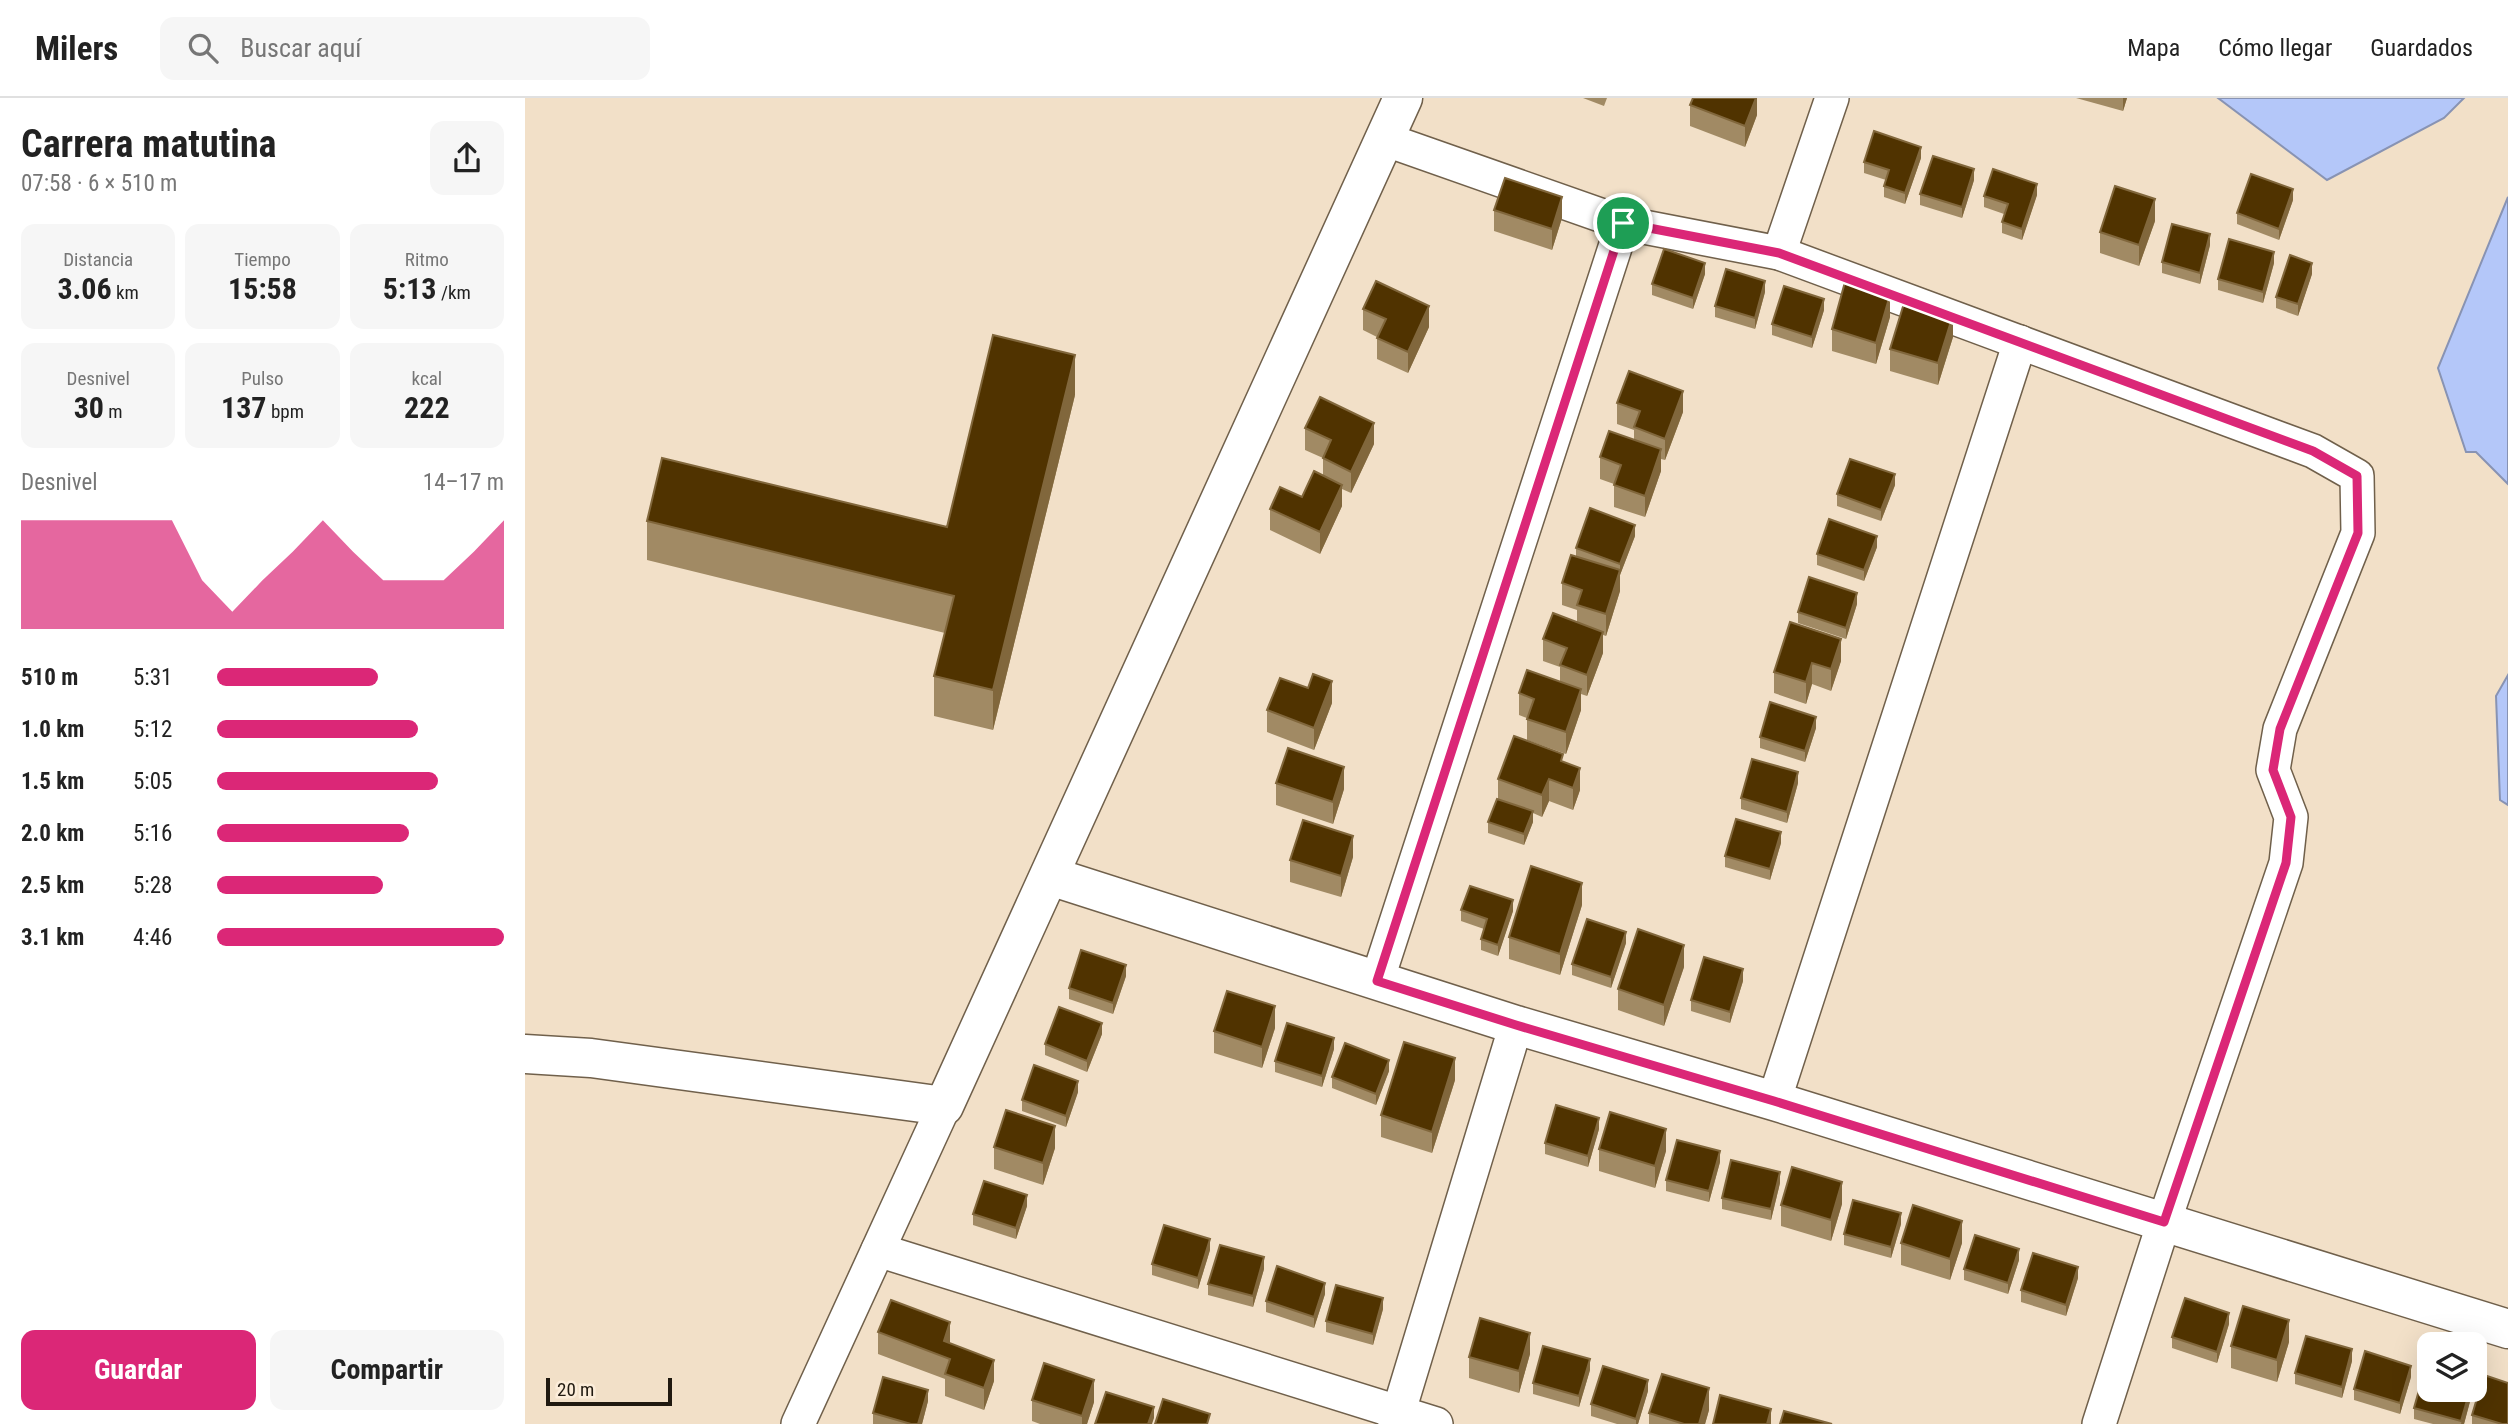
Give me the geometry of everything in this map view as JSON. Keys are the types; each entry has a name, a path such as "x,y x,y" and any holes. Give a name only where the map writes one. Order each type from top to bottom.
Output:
{"street":[{"path":"798,1424 1403,98"},
{"path":"1779,253 1832,98"},
{"path":"1384,139 1623,223 1779,253 2313,451 2357,476 2358,533 2280,729 2273,770 2291,817 2286,863 2164,1222 2099,1424"},
{"path":"1377,981 1623,223"},
{"path":"1774,1101 2019,342"},
{"path":"1050,876 1516,1025 1774,1101 2508,1329"},
{"path":"1397,1418 1516,1025"},
{"path":"525,1054 591,1058 944,1106"},
{"path":"879,1250 1397,1418 1436,1424"}],"water":[{"path":"2218,98 2464,98 2444,118 2327,180"},
{"path":"2508,197 2508,484 2476,452 2466,452 2438,368"},
{"path":"2508,675 2508,805 2500,800 2496,696"}],"building":[{"path":"1693,98 1756,98 1745,126 1690,105"},
{"path":"1874,131 1921,147 1905,193 1884,186 1889,170 1864,162"},
{"path":"1933,156 1974,169 1962,207 1920,194"},
{"path":"1993,169 2037,184 2022,229 2002,222 2008,204 1984,196"},
{"path":"2251,174 2293,189 2279,229 2237,213"},
{"path":"1505,178 1562,197 1552,229 1494,210"},
{"path":"2115,186 2155,199 2139,245 2100,232"},
{"path":"2172,224 2210,234 2200,273 2162,262"},
{"path":"2229,239 2274,252 2263,292 2218,279"},
{"path":"1664,249 1705,263 1693,298 1652,284"},
{"path":"2290,255 2312,263 2298,304 2276,297"},
{"path":"1726,269 1765,281 1755,318 1715,306"},
{"path":"1376,281 1429,306 1408,352 1377,338 1386,319 1363,309"},
{"path":"1845,282 1890,295 1876,343 1832,329"},
{"path":"1784,286 1824,299 1812,337 1772,324"},
{"path":"1905,300 1953,315 1938,363 1890,349"},
{"path":"993,335 1075,355 993,690 934,676 954,596 647,521 662,458 947,527"},
{"path":"1629,371 1683,391 1665,439 1634,427 1640,411 1617,403"},
{"path":"1320,397 1374,423 1351,472 1323,458 1331,440 1305,428"},
{"path":"1609,431 1661,449 1645,496 1614,485 1621,465 1600,457"},
{"path":"1850,459 1895,474 1881,510 1837,494"},
{"path":"1314,471 1342,485 1320,532 1270,509 1280,487 1302,497"},
{"path":"1590,508 1635,525 1620,564 1576,548"},
{"path":"1829,519 1877,536 1864,570 1817,554"},
{"path":"1571,555 1620,570 1606,614 1577,605 1582,590 1562,583"},
{"path":"1809,577 1857,593 1846,628 1798,612"},
{"path":"1553,613 1603,632 1587,675 1560,665 1567,648 1543,639"},
{"path":"1790,622 1841,639 1831,669 1812,663 1806,682 1774,672"},
{"path":"1527,670 1581,689 1566,732 1527,719 1534,699 1519,693"},
{"path":"1313,674 1332,681 1314,728 1267,710 1280,678 1308,688"},
{"path":"1770,702 1816,717 1805,751 1760,737"},
{"path":"1514,736 1563,754 1561,761 1580,768 1573,788 1549,779 1542,795 1498,779"},
{"path":"1288,748 1344,767 1333,802 1276,783"},
{"path":"1752,759 1798,772 1787,812 1741,798"},
{"path":"1497,799 1533,811 1524,834 1488,822"},
{"path":"1736,819 1781,832 1770,869 1725,856"},
{"path":"1303,820 1353,836 1341,876 1290,860"},
{"path":"1531,866 1582,883 1560,954 1509,937"},
{"path":"1470,886 1513,900 1498,945 1481,939 1487,919 1461,910"},
{"path":"1587,919 1626,932 1611,977 1572,964"},
{"path":"1638,929 1684,945 1664,1005 1618,989"},
{"path":"1081,950 1126,965 1113,1003 1069,988"},
{"path":"1704,957 1743,969 1730,1012 1691,1000"},
{"path":"1227,991 1275,1006 1262,1047 1214,1031"},
{"path":"1059,1007 1102,1023 1087,1061 1045,1044"},
{"path":"1287,1023 1334,1038 1322,1076 1275,1061"},
{"path":"1404,1042 1455,1058 1432,1132 1381,1115"},
{"path":"1345,1043 1389,1060 1376,1094 1332,1077"},
{"path":"1034,1065 1078,1081 1066,1116 1022,1100"},
{"path":"1556,1105 1599,1118 1588,1156 1545,1143"},
{"path":"1006,1110 1055,1126 1043,1163 994,1147"},
{"path":"1610,1112 1666,1129 1655,1166 1599,1149"},
{"path":"1677,1140 1720,1151 1709,1191 1666,1180"},
{"path":"1731,1160 1780,1172 1771,1209 1722,1198"},
{"path":"1792,1167 1842,1182 1831,1220 1781,1205"},
{"path":"984,1181 1027,1195 1016,1228 973,1214"},
{"path":"1853,1200 1901,1213 1891,1247 1844,1234"},
{"path":"1913,1205 1962,1221 1950,1259 1901,1243"},
{"path":"1164,1225 1210,1239 1198,1278 1152,1264"},
{"path":"1975,1235 2019,1249 2008,1283 1964,1269"},
{"path":"1220,1245 1264,1257 1253,1296 1208,1284"},
{"path":"2033,1253 2078,1267 2066,1305 2021,1290"},
{"path":"1277,1266 1325,1283 1314,1317 1266,1301"},
{"path":"1336,1285 1383,1298 1373,1334 1326,1321"},
{"path":"2185,1298 2229,1313 2217,1352 2172,1337"},
{"path":"891,1300 950,1322 944,1341 994,1360 984,1388 945,1374 950,1359 878,1332"},
{"path":"2243,1306 2289,1320 2277,1360 2231,1346"},
{"path":"1480,1318 1530,1333 1519,1371 1469,1357"},
{"path":"2306,1336 2352,1349 2342,1387 2295,1373"},
{"path":"1543,1346 1590,1359 1579,1396 1533,1383"},
{"path":"2365,1351 2411,1366 2400,1403 2354,1389"},
{"path":"1044,1363 1094,1380 1082,1416 1032,1400"},
{"path":"1603,1366 1648,1380 1636,1419 1591,1404"},
{"path":"1662,1374 1709,1388 1699,1424 1684,1424 1649,1413"},
{"path":"2487,1376 2508,1383 2508,1424 2472,1415 2476,1402 2487,1402"},
{"path":"883,1377 928,1390 918,1424 873,1413"},
{"path":"1106,1392 1154,1407 1148,1424 1095,1424"},
{"path":"1720,1395 1771,1409 1767,1424 1713,1424"},
{"path":"2417,1397 2417,1402 2467,1402 2461,1421 2414,1408"},
{"path":"1163,1399 1210,1414 1207,1424 1155,1424"},
{"path":"1784,1411 1832,1424 1780,1424"}],"route":[{"path":"1623,223 1779,253 2313,451 2357,476 2358,533 2280,729 2273,770 2291,817 2286,863 2164,1222 1377,981 1623,223"}]}
